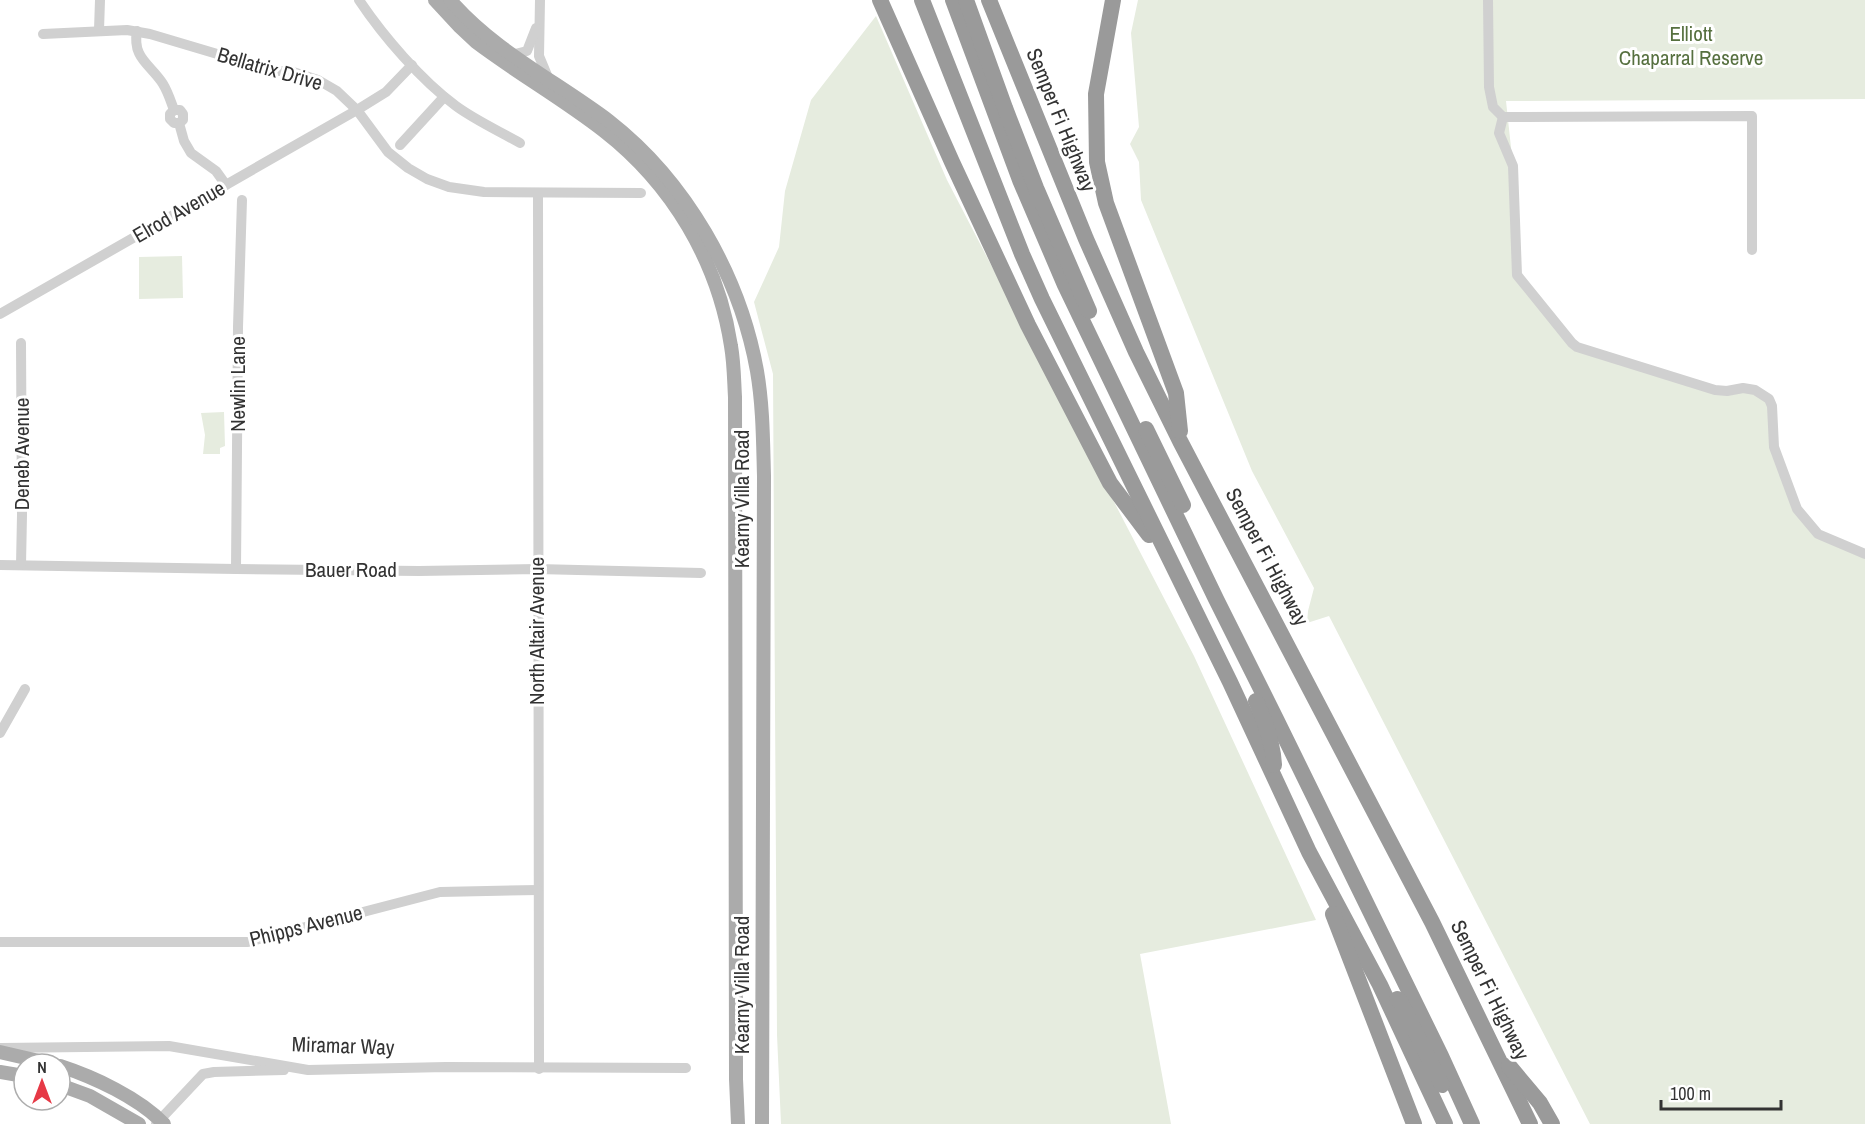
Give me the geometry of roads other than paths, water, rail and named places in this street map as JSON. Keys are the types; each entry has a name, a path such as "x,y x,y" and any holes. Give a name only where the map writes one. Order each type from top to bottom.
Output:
{"highway":[{"path":"880,0 956,171 1033,334 1110,483 1176,573"},
{"path":"922,0 1042,299 1230,682 1309,852 1380,985 1444,1124"},
{"path":"953,0 1020,180 1065,285 1472,1124"},
{"path":"966,0 1036,188 1102,341 1484,1124"},
{"name":"Semper Fi Highway","path":"989,0 1086,239 1136,352 1180,441 1426,911 1530,1124"},
{"path":"1113,0 1096,94 1097,162 1106,203 1176,393 1180,441"},
{"path":"1230,627 1242,668 1264,718 1273,752 1274,780"},
{"path":"1309,852 1414,1124"},
{"path":"1380,985 1400,1001 1462,1124"},
{"path":"1494,1050 1540,1103 1552,1124"}],"main road":[{"name":"Kearny Villa Road","path":"435,0 460,27 483,47 605,131 631,154 673,203 691,231 710,269 722,304 732,348 735,397 736,1079 738,1124"},
{"name":"Kearny Villa Road","path":"450,0 474,26 504,50 590,107 623,133 659,169 686,204 712,246 744,321 756,370 763,421 762,1124"},
{"path":"72,1070 123,1095 160,1123"},
{"path":"729,1124 730,1104 736,1079"},
{"path":"72,1089 90,1096 139,1124"}],"street":[{"path":"99,30 100,0"},
{"path":"359,0 376,25 444,97 458,108 520,143"},
{"path":"540,0 539,56 549,80"},
{"path":"1488,0 1489,87 1492,107 1503,117 1752,116 1752,250"},
{"path":"504,50 515,54 527,51 531,46 540,16"},
{"name":"Bellatrix Drive","path":"43,34 99,30 137,31 224,56 251,67 270,71 290,71 318,80 337,91 357,110 388,152 408,168 427,179 467,190 641,193"},
{"path":"137,31 136,49 140,57 164,86 174,110 183,114 183,120 179,123 184,141 191,153 216,171 226,185"},
{"name":"Elrod Avenue","path":"0,314 357,110 386,92 412,64"},
{"path":"400,145 444,97"},
{"path":"1503,117 1499,133 1513,166 1517,275 1572,344 1715,390 1727,391 1743,388 1755,390 1769,399 1772,406 1774,447 1797,508 1818,534 1865,554"},
{"name":"North Altair Avenue","path":"538,193 538,1069"},
{"name":"Newlin Lane","path":"236,569 238,327 242,200"},
{"name":"Deneb Avenue","path":"21,343 21,565"},
{"name":"Bauer Road","path":"0,565 408,571 537,569 701,573"},
{"path":"0,733 25,689"},
{"name":"Phipps Avenue","path":"0,942 248,942 440,892 538,890"},
{"name":"Miramar Way","path":"0,1050 169,1046 308,1070 446,1067 686,1068"},
{"path":"160,1123 203,1074 308,1070"}],"park label":[{"name":"Elliott Chaparral Reserve","path":"1691,46"}]}
